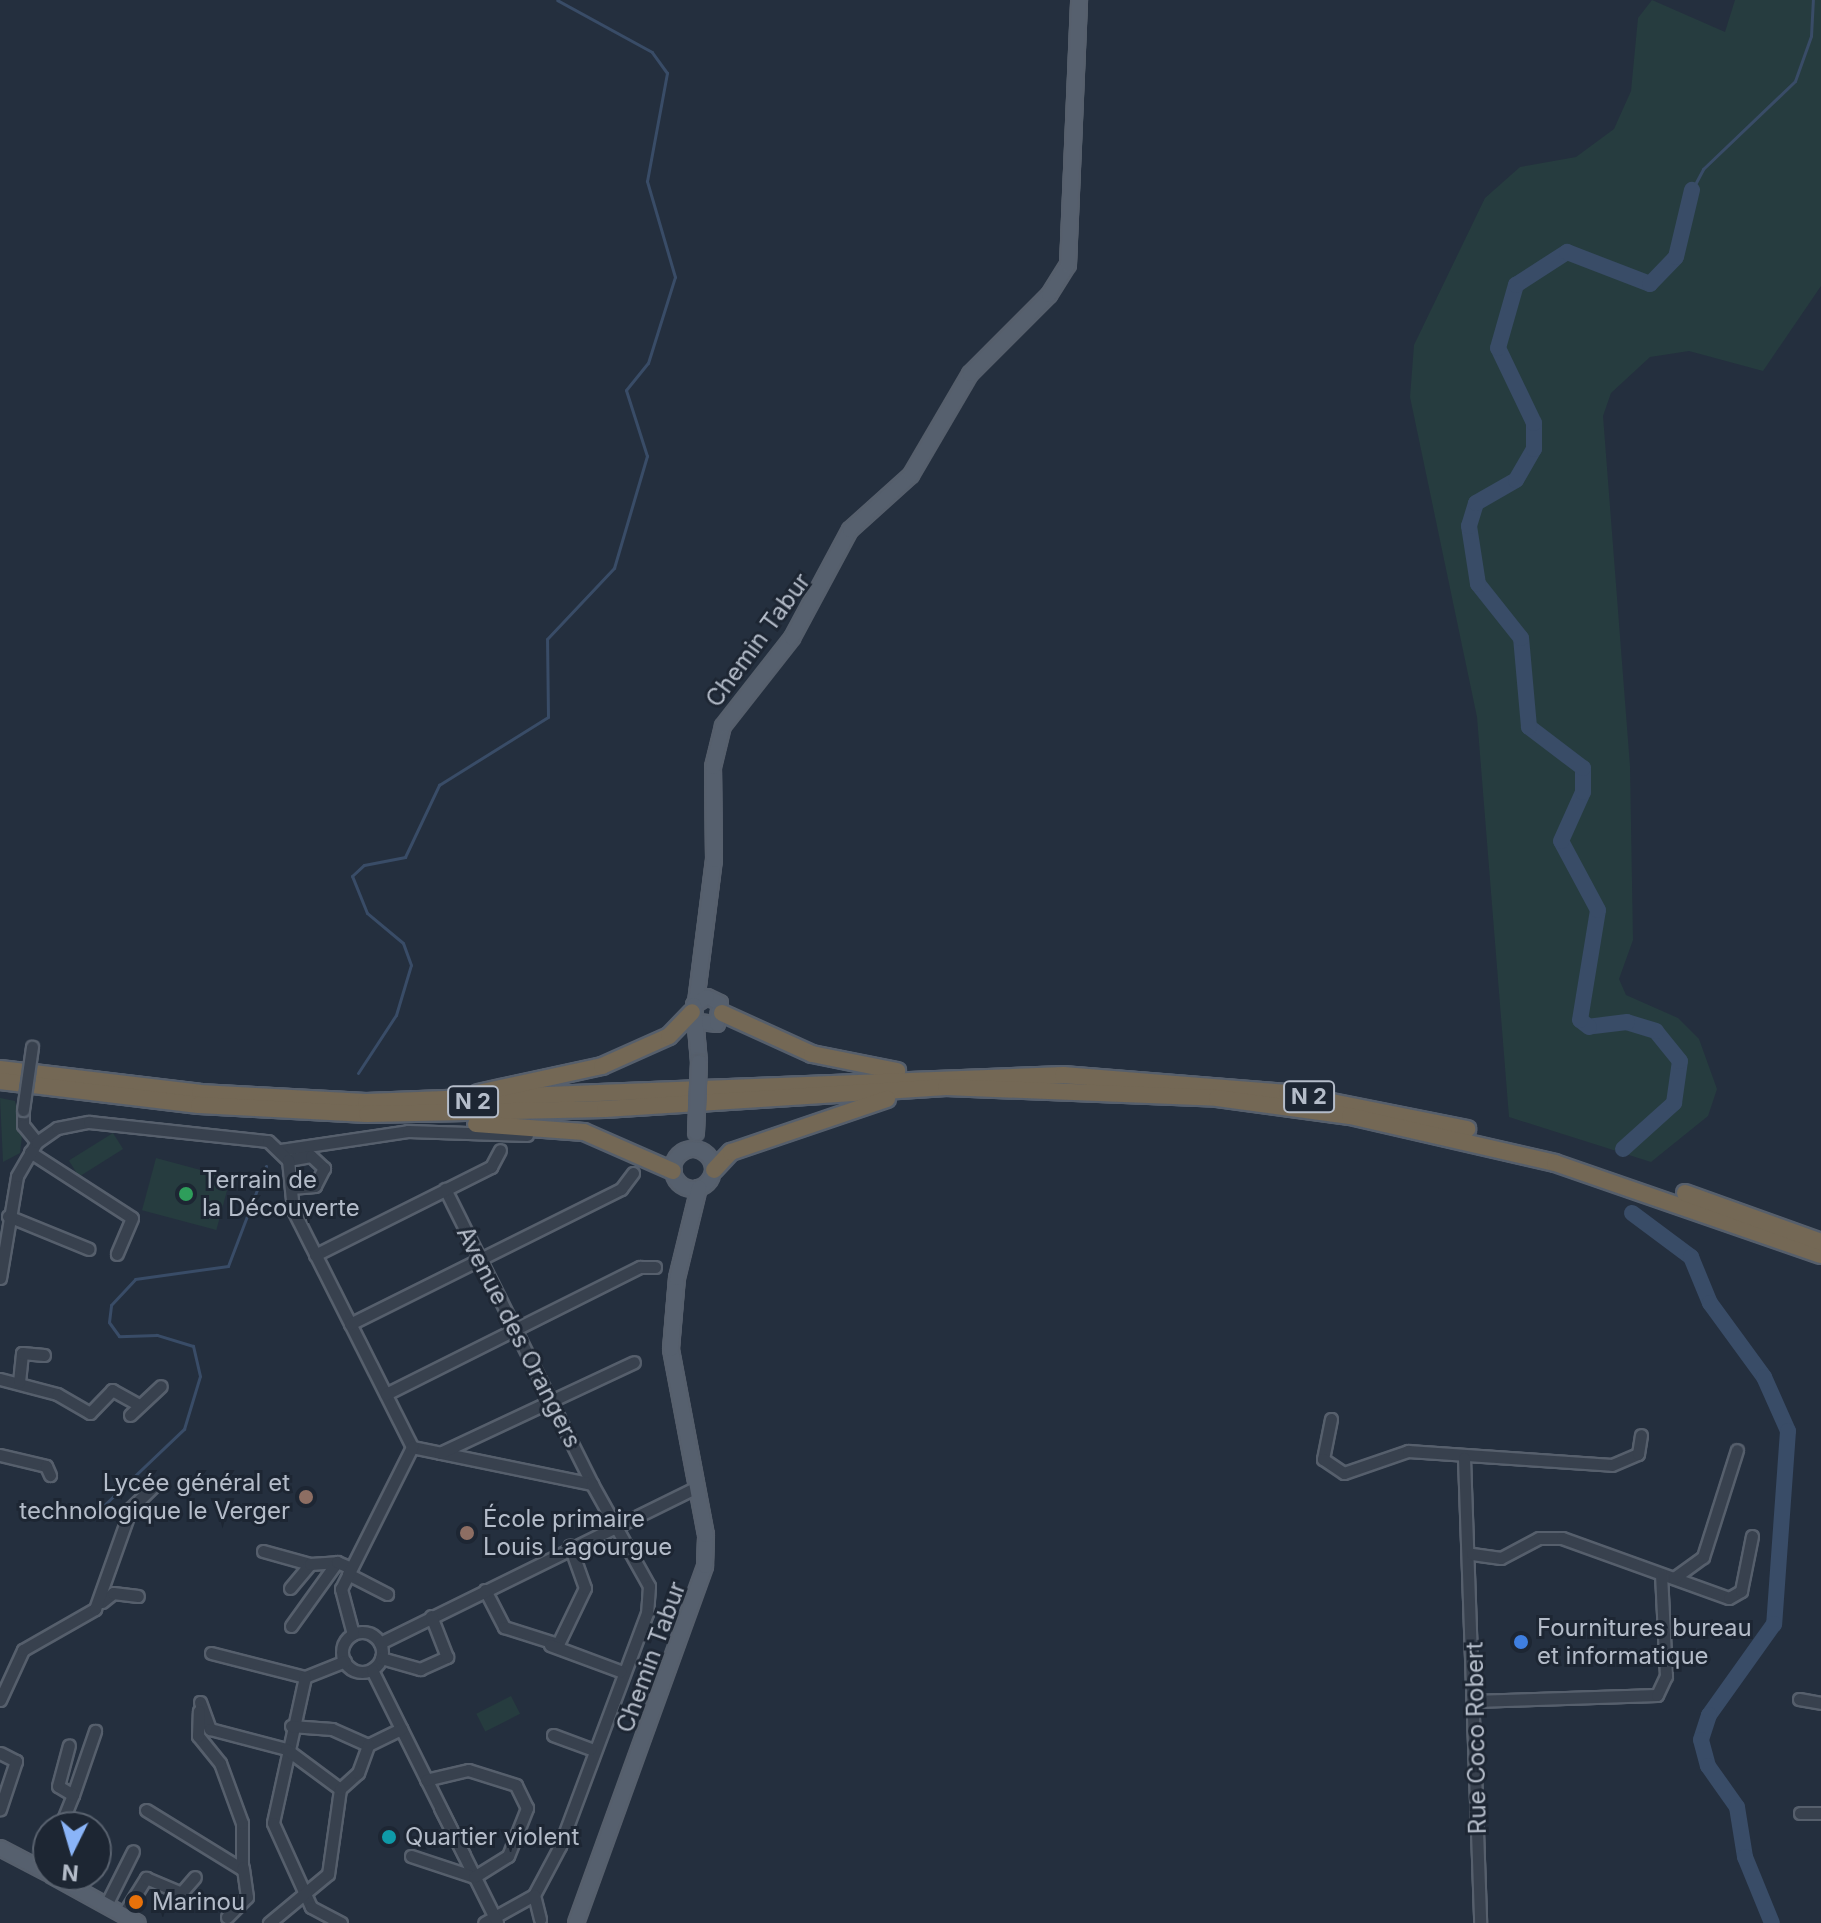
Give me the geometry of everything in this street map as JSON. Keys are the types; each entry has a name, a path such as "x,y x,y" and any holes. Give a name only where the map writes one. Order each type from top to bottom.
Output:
{"highway":[{"path":"124,1086 487,1092 632,1054 669,1036 695,1012"},
{"path":"717,1013 842,1063 946,1081"},
{"name":"N 2","path":"0,1069 124,1086 323,1101 487,1102 946,1081 1153,1079 1356,1104 1556,1152 1821,1242"},
{"name":"N 2","path":"0,1081 199,1105 367,1114 576,1111 946,1081 1149,1092 1350,1116 1555,1163 1821,1255"},
{"path":"714,1170 731,1152 824,1117 946,1081"},
{"path":"367,1114 562,1129 616,1141 673,1171"}],"main road":[{"name":"Chemin Tabur","path":"673,1171 676,1159 696,1150 700,1046 695,1012 714,860 713,767 723,726 792,638 850,530 911,475 970,374 1049,295 1068,265 1079,0"},
{"name":"Chemin Tabur","path":"702,958 717,1013"},
{"path":"695,1012 717,1013"},
{"path":"695,1012 717,1013"},
{"path":"700,1046 717,1013"},
{"path":"673,1171 694,1188 714,1170 696,1150"},
{"name":"Chemin Tabur","path":"576,1923 701,1585 706,1535 671,1349 694,1188"},
{"path":"0,1848 32,1862"},
{"path":"83,1891 138,1923"}],"street":[{"path":"32,1047 23,1125 34,1147 132,1218 117,1254"},
{"path":"0,1278 8,1216 4,1202 34,1147 78,1121 252,1137 284,1155 311,1156 324,1168 315,1186 291,1188"},
{"path":"284,1155 408,1131 616,1141"},
{"path":"315,1255 491,1167 500,1150"},
{"path":"284,1155 293,1210 412,1447"},
{"path":"350,1324 621,1189 633,1173"},
{"name":"Avenue des Orangers","path":"445,1189 592,1484 618,1523 650,1592 591,1749 571,1817 534,1895"},
{"path":"8,1216 89,1249"},
{"path":"386,1394 640,1267 655,1267"},
{"path":"19,1382 22,1353 44,1355"},
{"path":"440,1453 549,1397 634,1362"},
{"path":"0,1379 19,1382 90,1413 112,1390 139,1405"},
{"path":"130,1415 161,1386"},
{"path":"1331,1419 1323,1459 1336,1472 1395,1451 1464,1458 1510,1454 1612,1465 1638,1454 1641,1435"},
{"path":"412,1447 592,1484"},
{"path":"345,1661 353,1634 341,1602 349,1571 412,1447"},
{"path":"1674,1578 1703,1557 1737,1450"},
{"path":"0,1455 46,1466 50,1475"},
{"name":"Rue Coco Robert","path":"1464,1458 1472,1554 1480,1923"},
{"path":"0,1700 23,1650 82,1622 98,1602 131,1508 153,1487"},
{"path":"380,1643 570,1546 697,1487"},
{"path":"1472,1554 1501,1558 1539,1538 1562,1538 1661,1575 1737,1597 1752,1536"},
{"path":"550,1645 566,1637 584,1594 570,1546"},
{"path":"263,1551 310,1564 337,1562 387,1594"},
{"path":"291,1626 337,1562"},
{"path":"290,1588 310,1564"},
{"path":"1474,1701 1657,1695 1666,1676 1661,1575"},
{"path":"485,1590 504,1627 620,1671"},
{"path":"98,1602 113,1593 138,1596"},
{"path":"381,1658 420,1669 447,1657 431,1616"},
{"path":"353,1634 365,1632 380,1643 381,1658 372,1670"},
{"path":"211,1653 305,1677 345,1661 372,1670 464,1855 492,1921 534,1895 540,1919"},
{"path":"305,1677 291,1726 273,1823 301,1890 316,1913 341,1923"},
{"path":"1799,1699 1821,1703"},
{"path":"227,1917 247,1897 241,1818 220,1763 198,1736 200,1702 210,1729 286,1749 340,1789"},
{"path":"291,1726 332,1729 368,1745"},
{"path":"269,1923 301,1890 330,1871 340,1789 360,1769 368,1745 401,1729"},
{"path":"66,1811 95,1731"},
{"path":"553,1735 591,1749"},
{"path":"69,1745 58,1786 73,1795"},
{"path":"0,1753 16,1761 0,1809"},
{"path":"426,1780 468,1770 516,1785 526,1800 508,1856 474,1877"},
{"path":"146,1810 238,1871 243,1867"},
{"path":"1800,1813 1821,1813"},
{"path":"106,1905 133,1851"},
{"path":"411,1856 474,1877"},
{"path":"123,1915 146,1878 181,1893 195,1877"}],"green space":[{"path":"1652,0 1725,32 1735,0 1821,0 1821,286 1763,371 1689,351 1650,357 1611,393 1603,416 1630,766 1633,940 1619,979 1626,995 1678,1018 1699,1039 1717,1089 1708,1116 1651,1162 1509,1117 1477,717 1410,397 1414,345 1485,198 1520,167 1576,157 1614,129 1631,91 1638,18"},
{"path":"0,1098 15,1101 22,1136 20,1153 3,1162"},
{"path":"113,1133 123,1149 79,1177 69,1161"},
{"name":"Terrain de la Découverte","path":"156,1158 230,1178 216,1230 142,1210"},
{"path":"511,1696 520,1714 485,1732 476,1714"}],"waterway":[{"path":"358,1073 396,1015 411,965 403,943 367,913 352,876 364,865 405,857 439,785 548,717 547,639 614,568 647,456 626,390 648,363 675,277 647,181 667,73 652,52 557,0"},
{"path":"1692,190 1703,169 1795,81 1811,36 1813,0"},
{"path":"1623,1149 1674,1103 1680,1061 1656,1031 1627,1022 1589,1027 1580,1020 1598,910 1561,841 1583,792 1583,768 1529,727 1521,638 1478,584 1469,526 1476,503 1516,480 1534,449 1534,423 1498,348 1516,285 1567,252 1650,284 1676,257 1692,190"},
{"path":"101,1508 184,1429 200,1376 193,1346 157,1335 119,1336 109,1322 111,1305 135,1279 228,1266 266,1166"},
{"path":"1632,1213 1691,1257 1710,1303 1764,1377 1788,1431 1774,1624 1709,1715 1701,1740 1708,1766 1737,1807 1745,1857 1772,1923"}],"place":[{"name":"Terrain de la Découverte","path":"186,1194"},
{"name":"Lycée général et technologique le Verger","path":"306,1497"},
{"name":"École primaire Louis Lagourgue","path":"467,1533"},
{"name":"Fournitures bureau et informatique","path":"1521,1642"},
{"name":"Quartier violent","path":"389,1837"},
{"name":"Marinou","path":"136,1902"}]}
